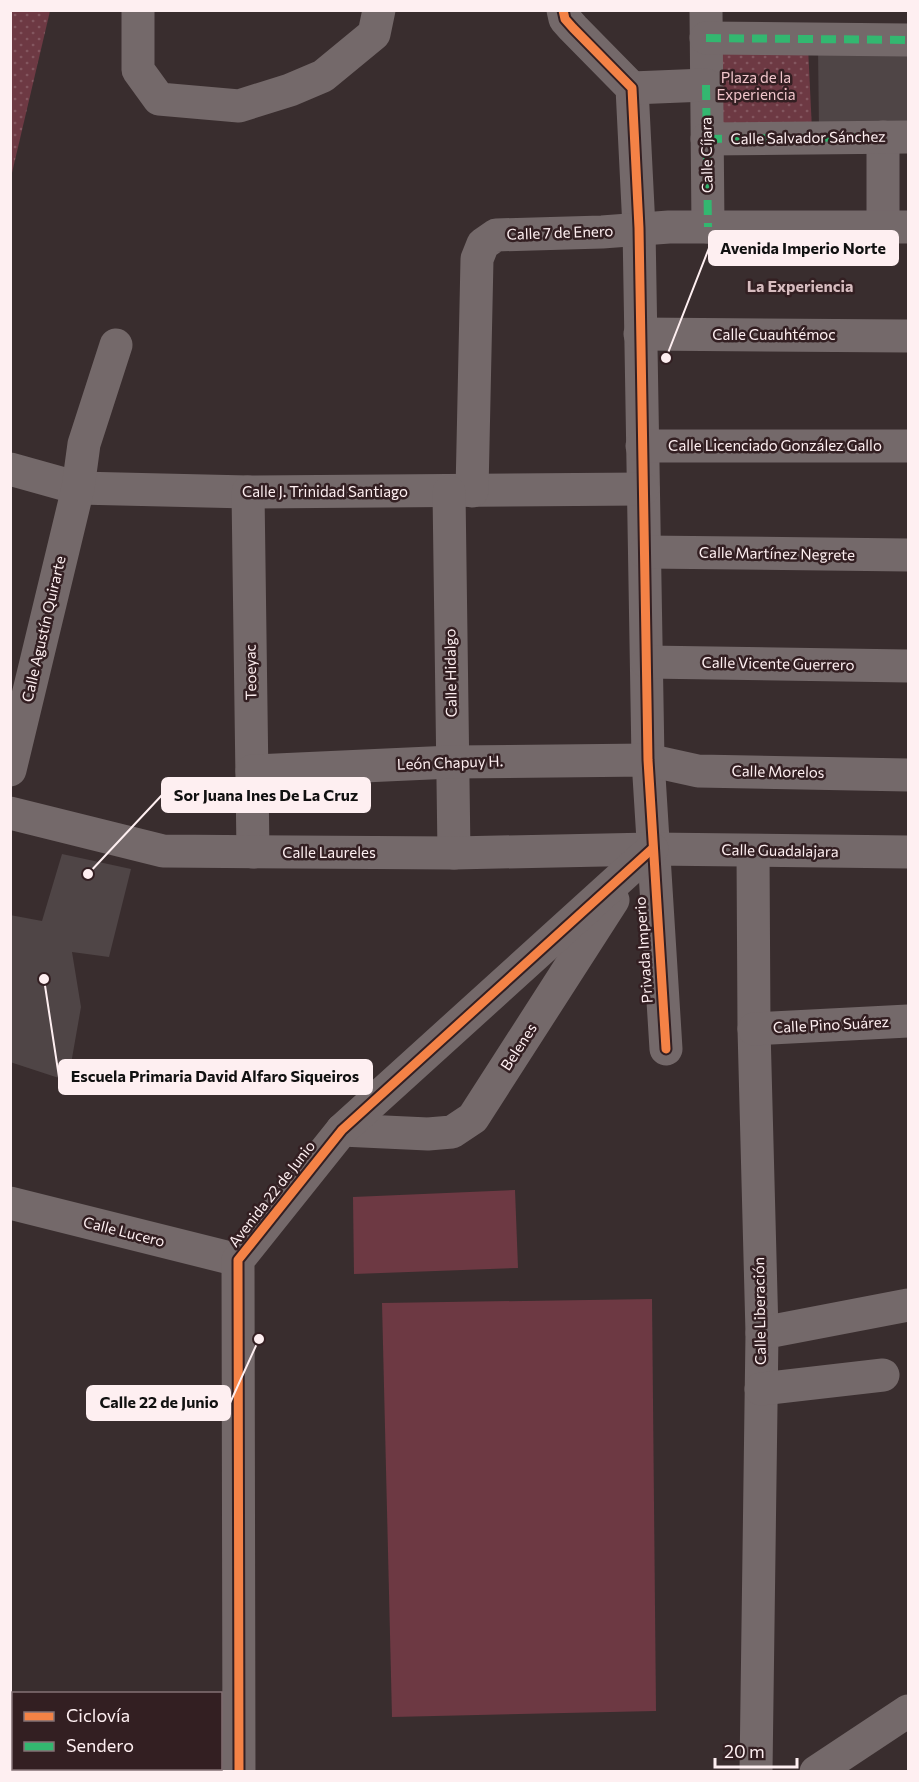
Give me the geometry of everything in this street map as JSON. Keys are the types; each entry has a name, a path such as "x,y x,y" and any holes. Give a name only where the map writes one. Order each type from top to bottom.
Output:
{"street":[{"path":"138,10 138,70 159,99 239,106 290,90 323,76 374,34 379,10"},
{"path":"563,10 565,19 632,88 706,85"},
{"path":"706,24 909,40"},
{"name":"Calle Cíjara","path":"706,24 708,227"},
{"name":"Privada Imperio","path":"632,88 639,228 647,662 648,760 645,855 666,1049"},
{"path":"896,137 896,226"},
{"name":"Calle Salvador Sánchez","path":"707,139 896,137"},
{"name":"Calle 7 de Enero","path":"483,244 496,236 602,232 639,228 896,226"},
{"name":"Calle Hidalgo","path":"454,853 452,762 461,492 477,259 483,244"},
{"name":"Calle Cuauhtémoc","path":"640,334 909,336"},
{"name":"Calle Agustín Quirarte","path":"10,770 78,488 84,444 116,345"},
{"name":"Calle Licenciado González Gallo","path":"642,446 909,446"},
{"name":"Calle J. Trinidad Santiago","path":"10,469 78,488 248,492 643,489"},
{"name":"Teoeyac","path":"248,492 254,852"},
{"name":"Calle Martínez Negrete","path":"645,552 909,555"},
{"name":"Calle Vicente Guerrero","path":"647,662 909,666"},
{"name":"León Chapuy H.","path":"252,771 452,762 648,760"},
{"name":"Calle Morelos","path":"648,760 698,771 909,775"},
{"name":"Calle Laureles","path":"10,813 163,851 645,855"},
{"name":"Calle Guadalajara","path":"645,855 753,851 909,852"},
{"name":"Calle Liberación","path":"753,851 754,1029 762,1333 756,1772"},
{"name":"Belenes","path":"342,1130 428,1134 452,1132 473,1118 645,855"},
{"name":"Avenida 22 de Junio","path":"239,1772 238,1260 342,1130 645,855"},
{"name":"Calle Pino Suárez","path":"754,1029 909,1022"},
{"name":"Calle Lucero","path":"10,1203 238,1260"},
{"path":"762,1333 909,1305"},
{"path":"761,1389 883,1375"},
{"path":"816,1772 909,1712"}],"green space":[{"path":"10,11 50,11 11,177"},
{"name":"Plaza de la Experiencia","path":"711,38 808,47 812,130 712,133"},
{"path":"515,1190 518,1268 354,1274 353,1197"},
{"path":"652,1299 656,1711 392,1717 382,1303"}],"building":[{"path":"818,47 908,47 908,128 819,130"},
{"path":"62,854 131,869 109,957 72,952 81,1007 68,1081 10,1062 10,915 42,921"}],"marked path":[{"path":"706,38 908,40"},
{"path":"706,85 708,227"},
{"path":"707,139 883,137"}],"cycle path":[{"path":"563,10 565,19 632,88 639,228 648,760 666,1049"},
{"path":"239,1772 238,1260 342,1130 652,849"}],"place":[{"name":"Avenida Imperio Norte","path":"666,358"},
{"name":"Sor Juana Ines De La Cruz","path":"88,874"},
{"name":"Escuela Primaria David Alfaro Siqueiros","path":"44,979"},
{"name":"Calle 22 de Junio","path":"259,1339"}],"district":[{"name":"La Experiencia","path":"800,286"}]}
